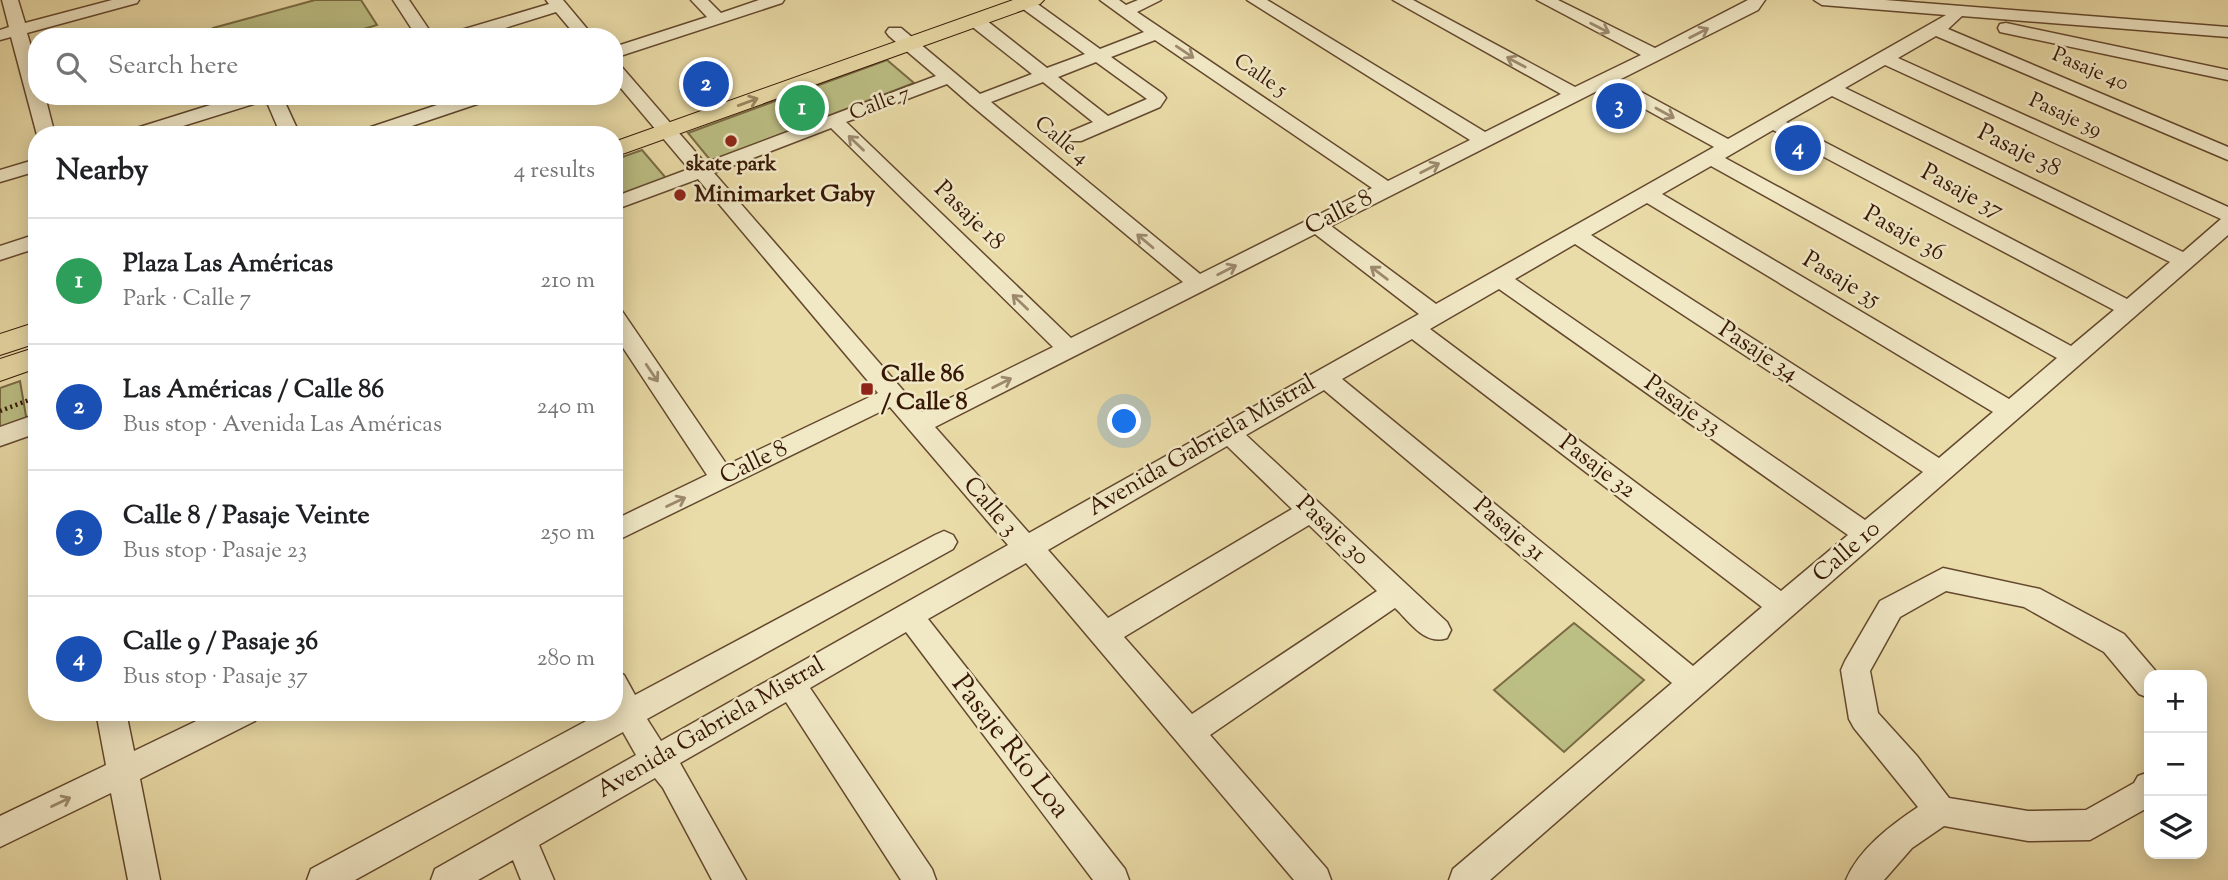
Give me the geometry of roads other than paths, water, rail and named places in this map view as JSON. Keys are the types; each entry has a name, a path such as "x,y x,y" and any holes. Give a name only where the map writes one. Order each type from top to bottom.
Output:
{"main road":[{"path":"623,130 661,123 980,10 1029,1"},
{"path":"623,145 661,123"},
{"path":"0,345 28,335"},
{"path":"0,370 28,360"}],"street":[{"path":"10,0 28,68"},
{"path":"0,35 131,0"},
{"path":"401,0 420,28"},
{"path":"699,0 718,19"},
{"path":"623,50 776,0"},
{"name":"Calle 5","path":"1108,0 1387,189"},
{"path":"1124,11 1153,0"},
{"path":"1255,0 1484,141"},
{"path":"1401,0 1576,95"},
{"path":"1545,0 1654,55"},
{"name":"Calle 8","path":"919,424 1752,6 1757,0"},
{"path":"1822,0 2036,34 2228,75"},
{"path":"1029,1 1098,56 1157,98 1154,103 1074,137"},
{"path":"483,28 557,3 578,28"},
{"path":"980,10 1046,76 1105,123"},
{"path":"1947,19 2021,16 2228,32"},
{"path":"2021,16 2036,34"},
{"name":"Avenida Gabriela Mistral","path":"447,880 1884,58 1947,19"},
{"name":"Pasaje 40","path":"1947,19 2228,154"},
{"path":"977,102 1157,33"},
{"name":"Calle 4","path":"902,38 1198,284"},
{"name":"Pasaje 39","path":"1884,58 2228,215"},
{"name":"Calle 7","path":"623,201 949,78"},
{"name":"Calle 3","path":"623,79 1026,547 1045,564 1315,880"},
{"name":"Pasaje 36","path":"1605,80 1719,152 2073,357"},
{"name":"Pasaje 38","path":"1830,88 2185,261"},
{"path":"38,105 44,126"},
{"path":"163,126 230,105"},
{"path":"276,105 287,126"},
{"path":"393,126 457,105"},
{"name":"Pasaje 18","path":"834,121 1069,349"},
{"name":"Pasaje 37","path":"1771,122 2129,309"},
{"path":"0,176 28,168"},
{"name":"Pasaje 35","path":"1645,194 2010,411"},
{"name":"Calle 10","path":"1465,880 2228,224"},
{"name":"Pasaje 32","path":"1316,225 1423,320 1782,607"},
{"name":"Pasaje 34","path":"1574,234 1941,471"},
{"path":"0,253 28,244"},
{"name":"Pasaje 33","path":"1498,278 1867,535"},
{"path":"623,329 723,479"},
{"name":"Pasaje 31","path":"1324,377 1694,684"},
{"name":"Calle 8","path":"623,528 894,395"},
{"path":"0,437 28,426"},
{"name":"Pasaje 30","path":"1227,432 1437,630"},
{"path":"1105,634 1311,511"},
{"path":"623,717 944,542"},
{"path":"2144,679 2114,643 2030,597 1943,579 1891,609 1855,670 1864,719 1906,766 1940,811 2028,826 2090,825 2144,794"},
{"path":"1189,732 1397,592"},
{"name":"Pasaje Río Loa","path":"908,614 1113,880"},
{"path":"790,683 920,880"},
{"path":"623,700 645,744 674,778 730,880"},
{"path":"113,721 144,880"},
{"path":"0,832 228,721"},
{"path":"323,880 615,721"},
{"path":"1862,880 1901,837 1940,811"},
{"path":"519,838 538,880"}],"place":[{"name":"Las Américas / Calle 86","path":"706,84"},
{"name":"Calle 8 / Pasaje Veinte","path":"1619,106"},
{"name":"Plaza Las Américas","path":"802,108"},
{"name":"skate park","path":"731,141"},
{"name":"Calle 9 / Pasaje 36","path":"1798,148"},
{"name":"Minimarket Gaby","path":"680,195"},
{"name":"Calle 86 / Calle 8","path":"867,389"}]}
